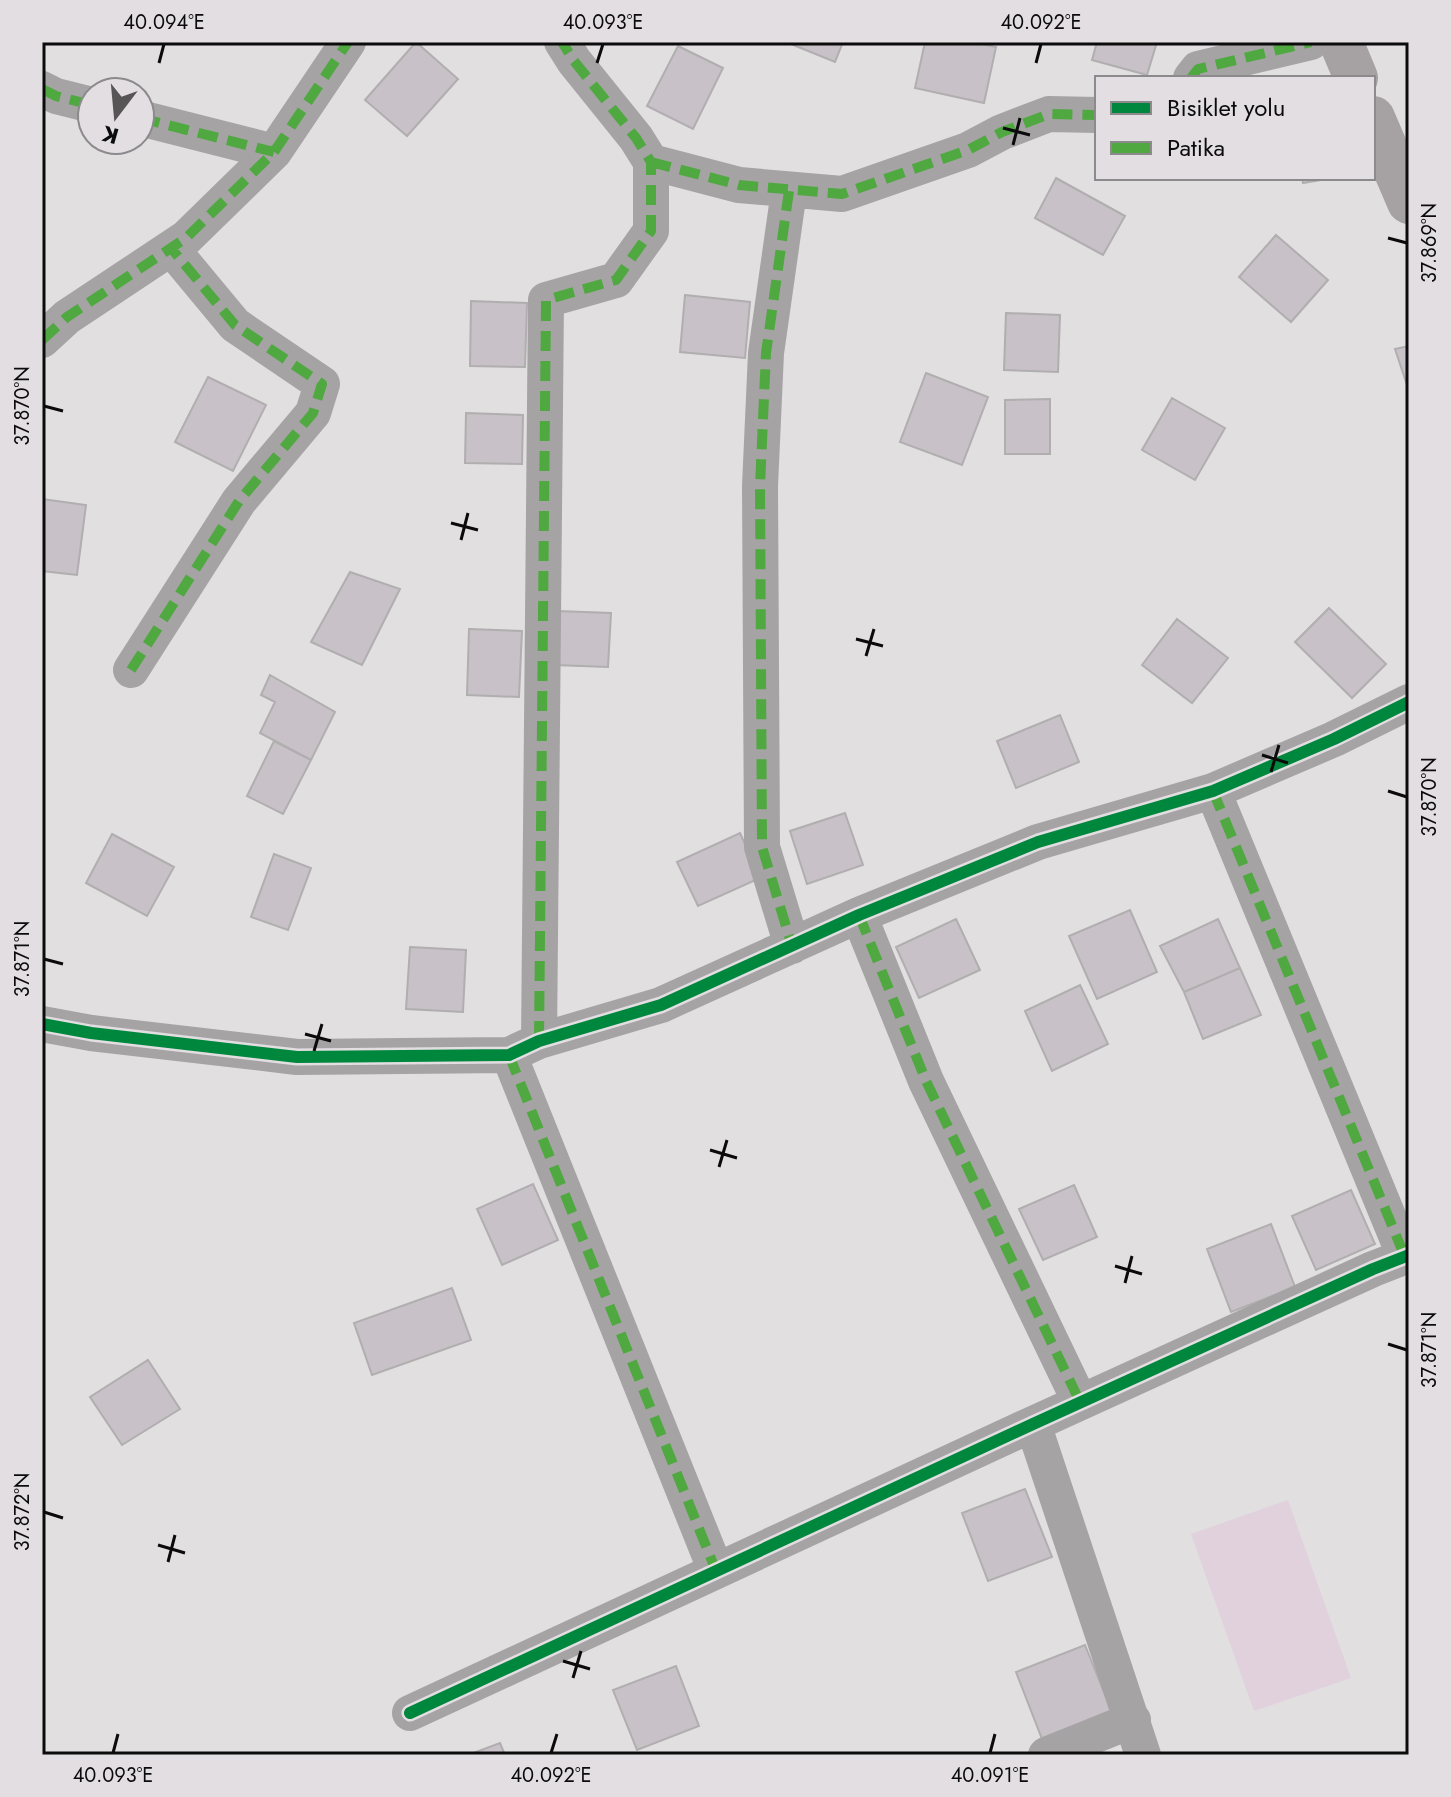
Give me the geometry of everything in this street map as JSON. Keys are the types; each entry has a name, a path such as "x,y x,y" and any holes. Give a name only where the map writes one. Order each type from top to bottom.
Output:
{"street":[{"path":"42,340 67,317 186,238 274,152 348,42"},
{"path":"562,42 651,162 651,231 616,280 546,300 524,1048 716,1571"},
{"path":"1193,76 1198,69 1311,42"},
{"path":"1341,42 1355,76"},
{"path":"42,89 76,101"},
{"path":"651,162 739,185 842,194 968,150 1002,132 1049,114 1095,115"},
{"path":"156,122 274,152"},
{"path":"1375,123 1409,202"},
{"path":"789,191 766,353 760,486 762,847 792,946"},
{"path":"131,670 239,501 313,413 322,384 235,325 171,248"},
{"path":"42,1024 91,1033 297,1057 524,1048 661,1005 859,915 1038,842 1213,791 1334,739 1409,702"},
{"path":"410,1713 1080,1402 1407,1256 1213,791"},
{"path":"859,915 926,1081 1080,1402"},
{"path":"1033,1424 1143,1755"},
{"path":"1046,1755 1133,1720"}],"shaded area":[{"path":"1288,1500 1351,1678 1254,1711 1191,1534"}],"building":[{"path":"416,42 458,79 407,136 365,100"},
{"path":"786,42 843,42 835,62"},
{"path":"925,42 972,42 996,47 984,103 915,88"},
{"path":"1097,42 1157,42 1147,75 1092,60"},
{"path":"678,46 723,68 693,129 647,106"},
{"path":"1056,178 1125,216 1103,255 1035,218"},
{"path":"1276,235 1328,280 1291,322 1239,277"},
{"path":"685,295 750,302 745,358 680,352"},
{"path":"471,301 527,303 525,367 470,366"},
{"path":"1006,313 1060,315 1058,372 1004,370"},
{"path":"1409,346 1409,391 1395,349"},
{"path":"926,373 988,397 962,465 900,442"},
{"path":"208,377 266,405 233,471 175,442"},
{"path":"1172,398 1225,428 1195,480 1142,450"},
{"path":"1050,399 1050,454 1005,454 1005,400"},
{"path":"466,413 523,415 522,464 465,463"},
{"path":"42,499 86,505 77,575 42,571"},
{"path":"350,572 400,589 362,665 311,642"},
{"path":"1329,608 1386,664 1352,698 1295,642"},
{"path":"557,611 611,613 608,667 554,665"},
{"path":"1177,619 1228,658 1192,703 1142,665"},
{"path":"469,629 522,631 519,697 467,695"},
{"path":"270,675 335,712 311,760 260,733 275,702 261,695"},
{"path":"1060,715 1079,762 1016,788 997,741"},
{"path":"274,741 311,760 283,814 247,796"},
{"path":"845,813 863,865 807,884 790,831"},
{"path":"740,833 760,878 698,906 677,862"},
{"path":"112,834 174,867 147,916 86,883"},
{"path":"274,854 311,868 288,930 251,917"},
{"path":"1130,910 1157,972 1097,999 1069,936"},
{"path":"956,919 980,970 919,998 896,947"},
{"path":"1218,919 1240,968 1184,992 1160,946"},
{"path":"410,947 466,950 463,1012 406,1009"},
{"path":"1240,968 1261,1015 1203,1039 1184,992"},
{"path":"1080,985 1108,1044 1052,1071 1025,1011"},
{"path":"533,1184 558,1240 502,1265 477,1209"},
{"path":"1074,1185 1097,1237 1043,1260 1019,1209"},
{"path":"1351,1190 1375,1244 1316,1270 1292,1216"},
{"path":"1271,1224 1295,1287 1231,1312 1207,1249"},
{"path":"452,1288 471,1340 372,1375 354,1323"},
{"path":"148,1360 180,1409 122,1445 90,1397"},
{"path":"1025,1489 1052,1557 988,1581 962,1513"},
{"path":"1085,1645 1112,1712 1042,1739 1016,1672"},
{"path":"676,1666 699,1726 637,1750 613,1690"},
{"path":"500,1743 505,1755 468,1755"}],"marked path":[{"path":"42,340 67,317 186,238 274,152 348,42"},
{"path":"539,1041 546,300 616,280 651,231 651,162 562,42"},
{"path":"1193,76 1198,69 1311,42"},
{"path":"42,89 76,101"},
{"path":"651,162 739,185 842,194 968,150 1002,132 1049,114 1095,115"},
{"path":"156,122 274,152"},
{"path":"789,191 766,353 760,486 762,847 792,946"},
{"path":"131,670 239,501 313,413 322,384 235,325 171,248"},
{"path":"1213,791 1405,1257"},
{"path":"859,915 926,1081 1080,1402"},
{"path":"509,1055 716,1571"}],"cycle path":[{"path":"42,1024 91,1033 297,1057 509,1055 539,1041 661,1005 859,915 1038,842 1213,791 1334,739 1409,702"},
{"path":"410,1713 1033,1424 1409,1255"}]}
